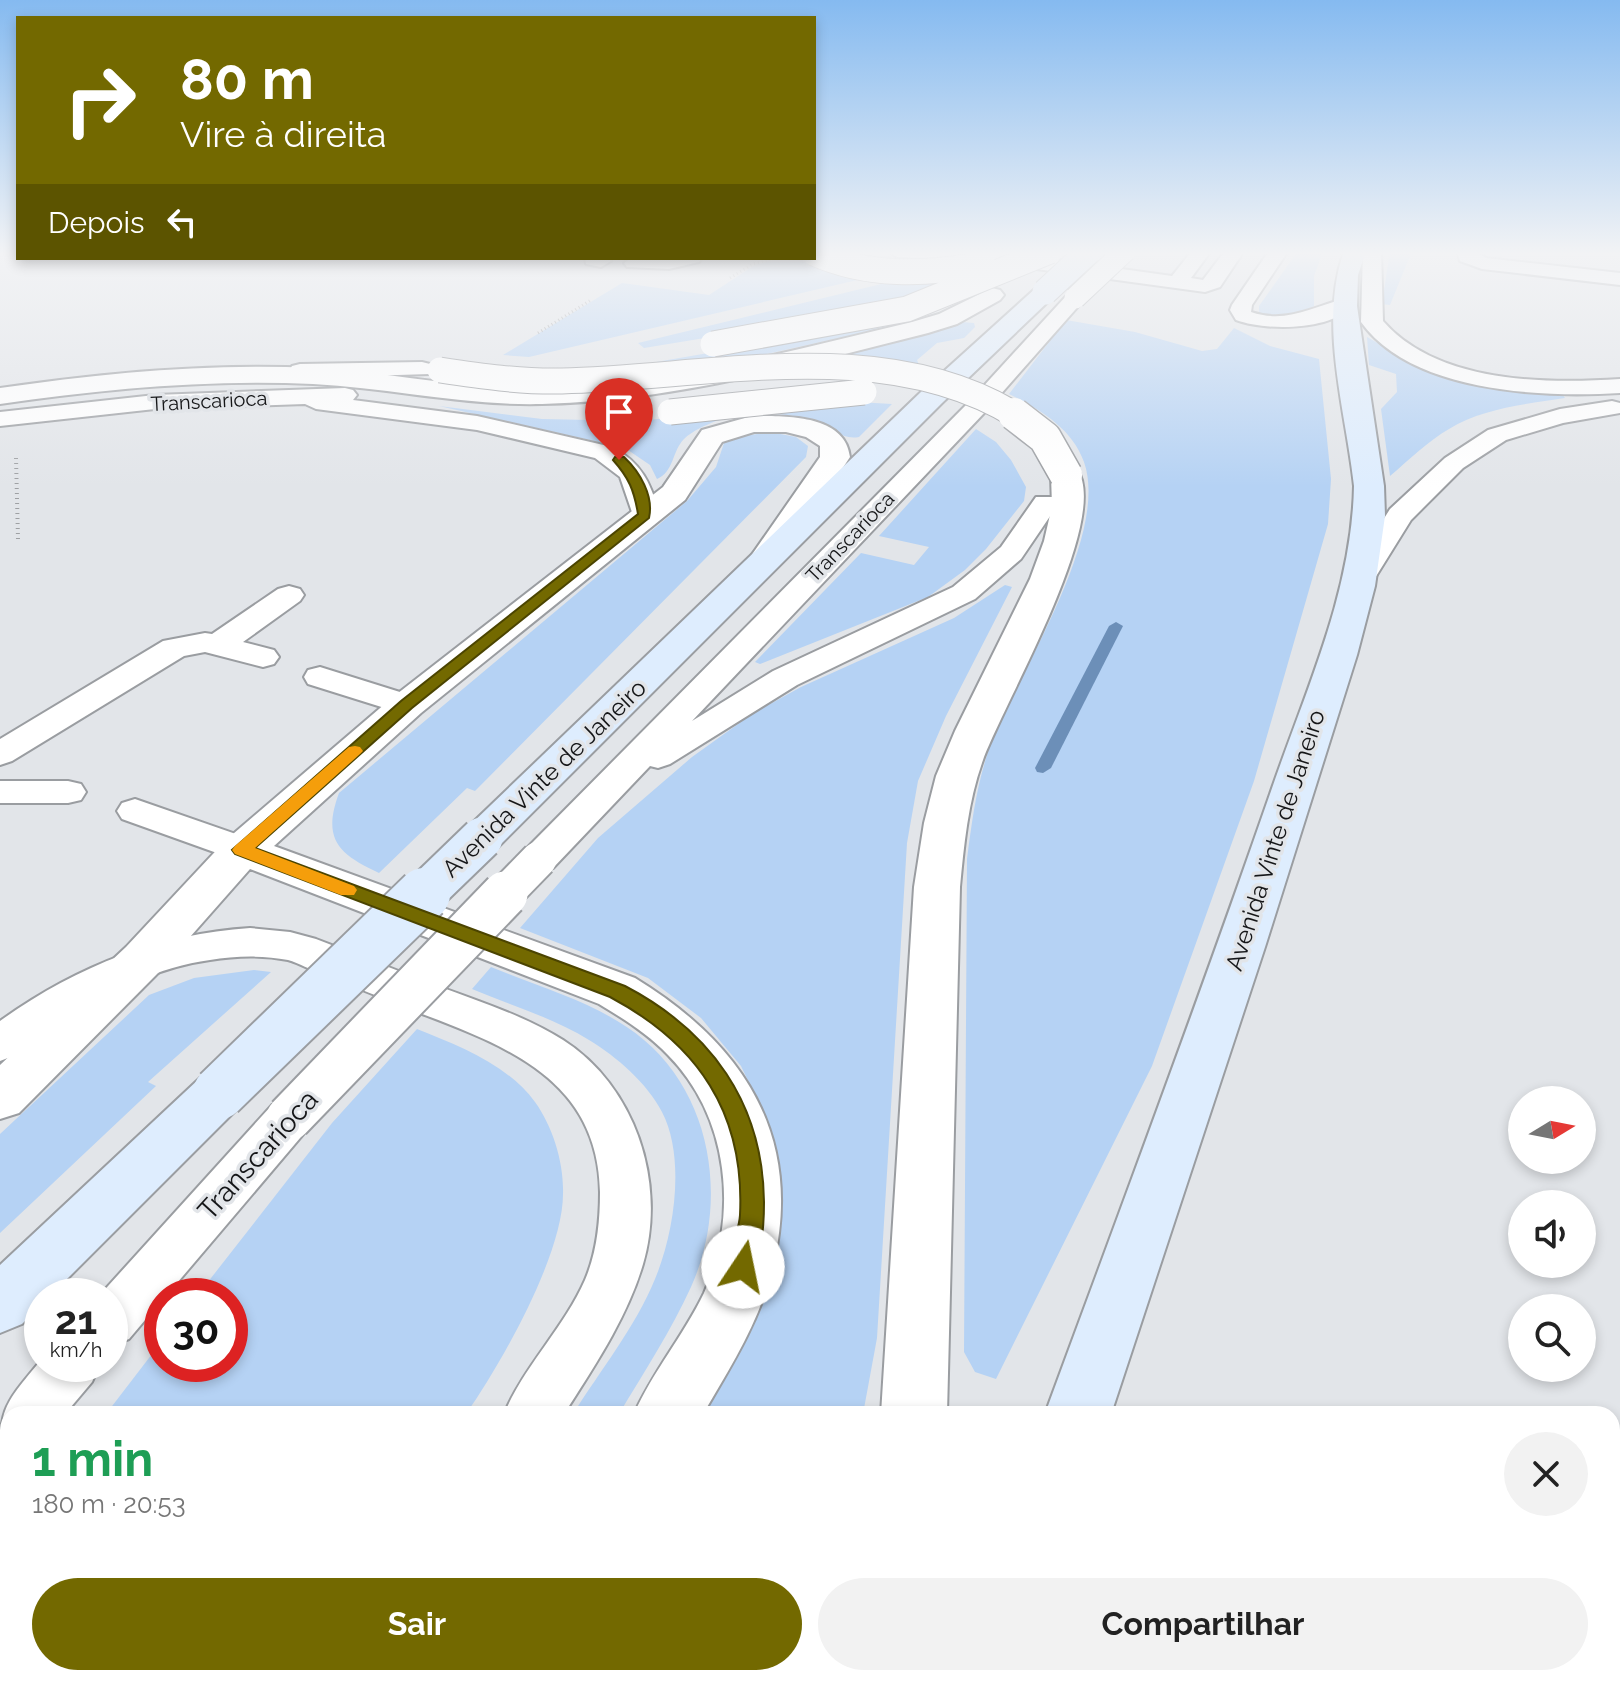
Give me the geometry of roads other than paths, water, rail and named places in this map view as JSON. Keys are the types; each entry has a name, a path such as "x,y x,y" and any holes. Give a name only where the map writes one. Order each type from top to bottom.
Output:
{"street":[{"path":"373,382 619,359 796,330"},
{"path":"0,395 198,376 314,375 424,389 537,396 635,389 911,330"},
{"name":"Avenida Vinte de Janeiro","path":"0,1305 762,565 1022,330"},
{"name":"Avenida Vinte de Janeiro","path":"1081,1406 1277,840 1360,580 1369,513 1367,464 1348,330"},
{"path":"0,376 95,364 237,354 345,356 427,378 535,414 565,416 670,412 840,393 920,397 973,412 1002,428 1025,448 1051,485"},
{"path":"427,378 539,381 772,365 835,367 906,375 960,389 1024,419 1050,443 1050,572 963,760 944,822 937,887 915,1406"},
{"path":"0,1098 143,959 242,850 407,705 683,484 703,445 712,436 752,424 786,424 816,431 827,436 834,445 835,457 762,565"},
{"path":"242,850 617,991 660,1016 704,1058 728,1094 743,1131 752,1170 752,1218 743,1267 725,1316 672,1406"}],"lane":[{"name":"Transcarioca","path":"128,1301 289,1118 573,821 977,407 1034,330"},
{"path":"1375,330 1405,351 1449,369 1503,382 1559,389 1620,386"},
{"path":"0,395 78,382 210,372 427,378"},
{"name":"Transcarioca","path":"0,419 140,404 271,398 427,378"},
{"path":"271,398 372,407 477,423 587,447 619,460 630,470 639,486 645,515"},
{"path":"1360,580 1400,515 1454,463 1497,435 1528,424 1620,407"},
{"name":"Transcarioca","path":"573,821 646,765 785,678 964,593 989,575 1026,539 1051,485"},
{"path":"218,645 289,595"},
{"path":"0,754 174,648 189,643 218,645 263,657"},
{"path":"320,677 407,705"},
{"path":"0,792 68,792"},
{"path":"135,811 242,850"},
{"path":"0,1044 40,1013 143,959 198,947 249,944 291,946 499,1026 549,1053 577,1078 602,1111 619,1147 624,1197 622,1244 606,1291 537,1406"},
{"path":"36,1406 57,1382"}],"waterway":[{"path":"1043,768 1116,626"}]}
